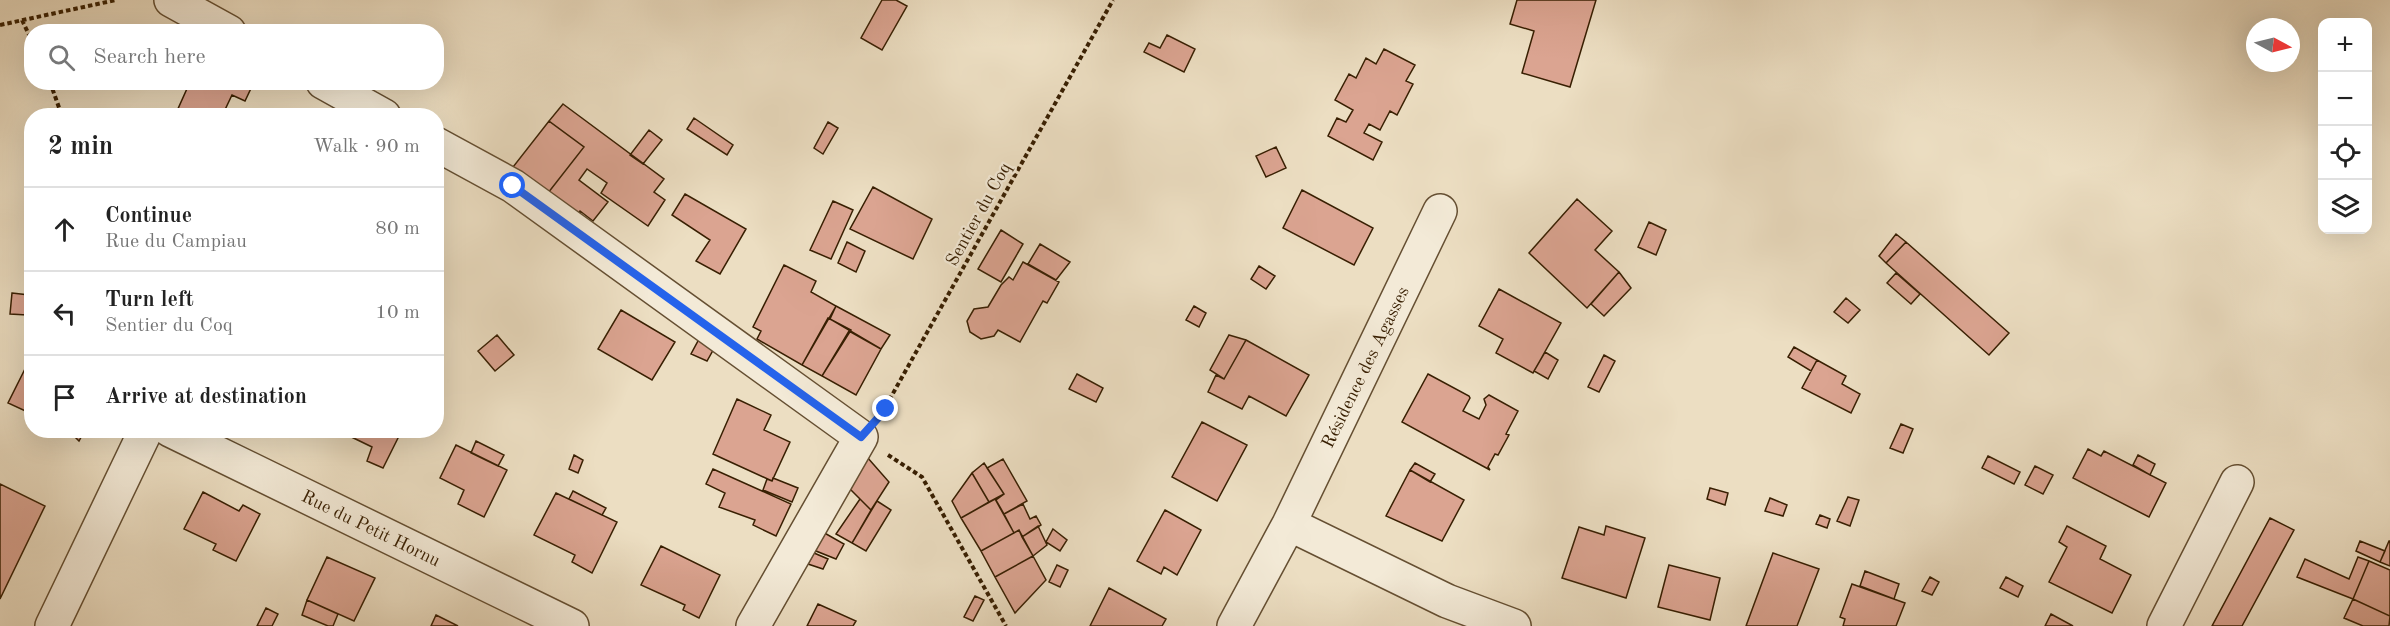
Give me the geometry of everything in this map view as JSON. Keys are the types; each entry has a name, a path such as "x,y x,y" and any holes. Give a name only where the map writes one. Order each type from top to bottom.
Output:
{"street":[{"path":"171,0 214,24"},
{"path":"338,90 370,108"},
{"path":"444,148 513,186 861,437 753,626"},
{"name":"Résidence des Agasses","path":"1234,626 1289,524 1440,211"},
{"path":"52,626 142,438"},
{"name":"Rue du Petit Hornu","path":"186,438 572,626"},
{"path":"2164,626 2237,482"},
{"path":"1289,524 1448,601 1514,626"}],"path":[{"path":"0,25 116,0"},
{"name":"Sentier du Coq","path":"861,437 886,409 1113,0"},
{"path":"22,20 24,24"},
{"path":"53,90 59,108"},
{"path":"861,437 922,477 1006,626"}],"building":[{"path":"882,0 896,0 907,6 882,50 861,38"},
{"path":"1517,0 1596,0 1570,87 1522,73 1534,31 1510,24"},
{"path":"1167,35 1195,49 1184,72 1144,52 1149,43 1160,48"},
{"path":"1384,49 1415,65 1406,81 1413,84 1397,115 1390,111 1380,130 1369,124 1364,133 1382,142 1373,160 1328,136 1337,118 1346,122 1353,110 1335,100 1349,74 1356,78 1366,58 1376,64"},
{"path":"186,90 250,90 245,101 232,95 226,108 178,108"},
{"path":"563,104 664,179 654,192 665,200 648,226 601,193 607,183 587,169 579,180 608,202 593,221 580,211 577,215 548,193 584,147 549,121"},
{"path":"694,118 733,145 727,155 687,129"},
{"path":"549,121 584,147 548,193 513,167"},
{"path":"828,122 838,128 823,154 814,148"},
{"path":"649,130 662,140 643,164 630,155"},
{"path":"1276,147 1286,168 1266,177 1256,156"},
{"path":"873,187 932,219 913,259 850,229"},
{"path":"1302,190 1373,228 1354,265 1283,228"},
{"path":"685,194 746,229 720,274 696,261 710,240 672,215"},
{"path":"1577,199 1612,231 1595,250 1619,272 1587,308 1529,253"},
{"path":"833,201 853,210 831,259 810,250"},
{"path":"1649,222 1666,230 1656,255 1638,247"},
{"path":"1001,230 1023,244 1001,282 978,269"},
{"path":"1896,234 1906,242 1886,263 1879,256"},
{"path":"847,242 865,251 856,272 838,263"},
{"path":"1906,242 2009,333 1989,355 1886,263"},
{"path":"1040,244 1070,262 1056,280 1028,264"},
{"path":"1023,262 1059,282 1047,303 1043,301 1020,342 998,330 994,336 981,339 970,332 967,321 974,309 988,307 1001,285 1009,277 1013,280"},
{"path":"784,265 816,281 811,292 836,306 802,365 757,339 761,331 753,327"},
{"path":"1259,266 1275,276 1266,289 1251,279"},
{"path":"1619,272 1631,288 1604,316 1591,304"},
{"path":"1896,273 1920,294 1911,304 1887,283"},
{"path":"1499,289 1561,323 1533,373 1496,353 1503,339 1479,326"},
{"path":"12,293 24,294 24,315 10,314"},
{"path":"1846,298 1860,310 1848,323 1834,312"},
{"path":"836,306 890,335 881,349 830,319"},
{"path":"1194,306 1206,313 1199,327 1186,320"},
{"path":"621,310 675,342 652,380 598,349"},
{"path":"828,318 851,330 822,376 802,365"},
{"path":"705,328 721,336 707,361 691,354"},
{"path":"849,331 881,349 856,395 822,376"},
{"path":"497,335 514,355 495,371 478,351"},
{"path":"1229,335 1246,340 1224,379 1210,370"},
{"path":"1246,340 1309,375 1286,416 1249,396 1242,409 1208,392 1216,375 1224,379"},
{"path":"1794,347 1817,360 1811,371 1788,357"},
{"path":"1545,352 1558,360 1548,379 1534,371"},
{"path":"1604,355 1615,361 1599,392 1588,387"},
{"path":"1817,360 1846,376 1842,384 1860,394 1851,413 1802,388"},
{"path":"24,371 24,410 8,403"},
{"path":"1077,374 1103,388 1096,402 1069,389"},
{"path":"1428,374 1469,396 1463,411 1479,419 1486,405 1484,399 1489,395 1518,411 1506,434 1509,435 1488,467 1490,470 1402,422"},
{"path":"737,399 771,415 764,430 790,442 772,481 713,454"},
{"path":"1202,422 1247,445 1217,501 1172,477"},
{"path":"1901,424 1913,429 1903,453 1890,448"},
{"path":"353,438 398,438 383,468 367,461 372,447"},
{"path":"476,441 504,455 498,466 471,453"},
{"path":"456,445 507,470 484,517 458,504 464,490 440,478"},
{"path":"2088,449 2101,456 2104,451 2166,483 2149,517 2073,478"},
{"path":"574,455 583,460 578,473 569,469"},
{"path":"2138,455 2155,464 2150,475 2133,465"},
{"path":"1988,456 2020,472 2014,484 1982,468"},
{"path":"867,457 889,482 871,510 843,482"},
{"path":"1003,459 1027,501 1004,514 996,500 1004,494 987,468"},
{"path":"984,463 1004,494 989,502 972,473"},
{"path":"1415,463 1435,474 1430,482 1410,470"},
{"path":"2035,466 2053,475 2043,494 2025,485"},
{"path":"713,469 791,504 776,536 753,525 755,520 719,507 725,493 706,484"},
{"path":"1410,470 1464,500 1442,541 1386,516"},
{"path":"972,473 989,502 961,518 952,501"},
{"path":"773,478 798,488 792,502 763,490 767,479 772,481"},
{"path":"0,484 45,506 0,599"},
{"path":"1710,488 1728,493 1725,505 1707,499"},
{"path":"573,491 606,508 602,515 569,499"},
{"path":"203,492 239,511 243,505 260,514 236,561 213,550 216,544 184,529"},
{"path":"556,493 617,522 592,573 572,562 575,555 534,535"},
{"path":"1848,497 1859,500 1850,526 1837,521"},
{"path":"1770,498 1787,505 1783,516 1765,511"},
{"path":"860,499 871,510 852,543 836,534"},
{"path":"995,499 1014,533 981,551 961,518"},
{"path":"877,501 891,510 866,551 852,543"},
{"path":"1023,504 1030,519 1036,516 1041,525 1022,537 1019,530 1014,533 1004,514"},
{"path":"1165,510 1201,530 1177,575 1164,567 1161,574 1137,561"},
{"path":"1820,515 1830,519 1827,528 1816,524"},
{"path":"2270,518 2294,530 2242,626 2212,626"},
{"path":"1038,526 1047,545 1033,556 1022,537"},
{"path":"1606,526 1645,538 1626,598 1562,578 1579,527 1604,535"},
{"path":"2067,526 2106,546 2100,559 2131,575 2112,613 2049,582 2067,547 2059,542"},
{"path":"1053,529 1067,540 1060,551 1046,542"},
{"path":"1019,530 1033,556 995,577 981,551"},
{"path":"821,531 844,544 836,559 811,549"},
{"path":"2360,541 2385,551 2380,562 2356,551"},
{"path":"2390,541 2390,566 2380,562"},
{"path":"661,546 720,575 699,618 683,610 685,605 641,585"},
{"path":"814,553 828,559 823,569 808,564"},
{"path":"1773,553 1819,569 1797,626 1746,626"},
{"path":"1033,556 1046,580 1015,613 995,577"},
{"path":"327,557 375,578 354,621 307,600"},
{"path":"2358,557 2369,561 2353,599 2297,577 2305,559 2349,579"},
{"path":"2369,561 2390,570 2390,616 2353,599"},
{"path":"1057,565 1068,570 1060,587 1049,582"},
{"path":"1669,565 1720,578 1710,620 1658,607"},
{"path":"1865,571 1899,584 1894,599 1860,586"},
{"path":"1930,577 1939,582 1932,595 1922,591"},
{"path":"2006,577 2023,586 2018,597 2000,588"},
{"path":"1852,584 1905,603 1896,626 1843,626 1845,619 1840,617"},
{"path":"1109,588 1166,619 1162,626 1090,626"},
{"path":"975,596 984,600 973,621 964,617"},
{"path":"2353,599 2390,616 2389,626 2363,626 2344,618"},
{"path":"307,600 338,614 333,626 302,615"},
{"path":"818,604 856,621 853,626 807,626"},
{"path":"266,608 278,614 272,626 257,626"},
{"path":"2051,614 2073,626 2045,626"},
{"path":"436,615 458,626 431,626"}],"route":[{"path":"513,186 861,437 886,409"}]}
